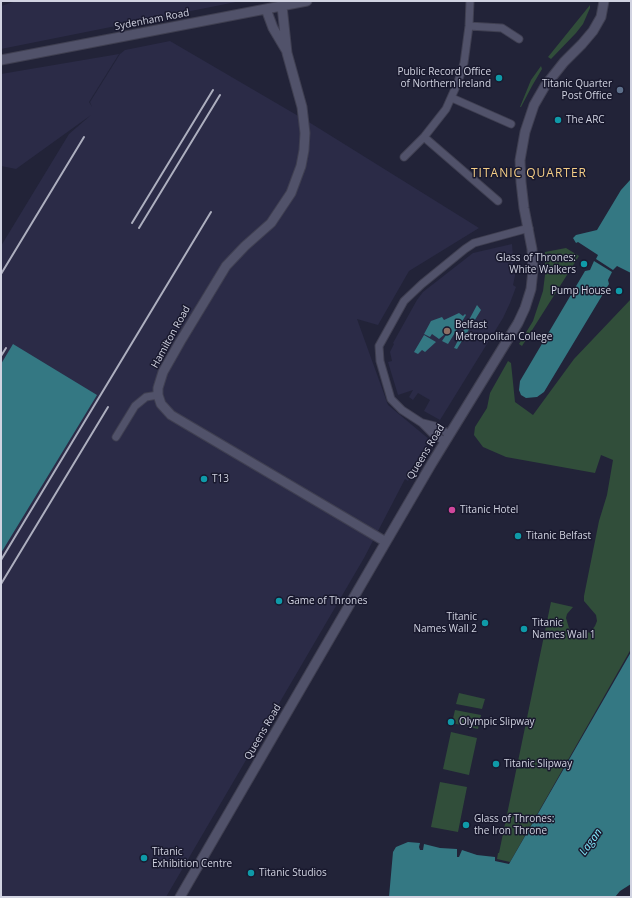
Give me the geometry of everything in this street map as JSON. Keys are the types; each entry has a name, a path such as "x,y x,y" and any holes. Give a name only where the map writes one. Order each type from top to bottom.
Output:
{"street":[{"name":"Sydenham Road","path":"1,60 307,1"},
{"name":"Queens Road","path":"180,897 447,438 518,323 525,308 533,272 533,256 529,228 520,182 520,160 525,132 534,105 545,86 564,62 593,31 600,17 604,1"},
{"path":"404,157 424,137 446,109 452,98 464,63 469,26 469,3"},
{"name":"Hamilton Road","path":"158,395 158,388 163,372 226,266 245,246 272,222 291,193 301,166 305,133 302,106 287,53 282,6"},
{"name":"Hamilton Road","path":"266,9 273,28 287,53"},
{"path":"469,26 502,28 519,39"},
{"path":"452,98 510,124"},
{"path":"424,137 498,201"},
{"path":"447,438 435,426 422,423 402,410 391,398 379,353 379,346 404,301 422,284 474,243 529,228"},
{"path":"116,436 135,406 146,397 158,395 161,404 176,419 386,542"}],"shaded area":[{"path":"16,1 241,1 1,49 1,6"},
{"path":"590,5 583,24 576,33 551,59 548,57"},
{"path":"170,41 312,124 479,228 409,271 378,325 357,319 388,405 430,440 408,481 405,479 364,558 166,897 1,897 1,246 69,134 91,115 16,169 1,166 1,74 119,54 89,102 92,107 90,102 120,54 125,50"},
{"path":"541,66 542,69 520,107 531,80"},
{"name":"Belfast Metropolitan College","path":"512,244 514,271 516,271 513,285 516,287 510,303 503,318 440,420 424,411 430,400 418,393 413,400 409,397 413,390 398,395 388,362 392,361 390,352 394,344 393,343 423,292 473,253"},
{"path":"566,248 579,256 522,346 519,344 533,321 543,291 545,252"},
{"path":"631,299 631,649 510,862 497,859 551,602 573,607 567,614 566,618 572,632 586,634 595,626 597,621 596,615 584,601 584,596 599,521 607,495 613,460 601,455 595,473 506,457 483,447 474,435 475,427 487,408 490,393 508,361 511,363 515,402 533,415 574,359"},
{"path":"459,693 485,699 482,709 456,704"},
{"path":"455,710 481,715 478,729 452,723"},
{"path":"451,732 477,738 469,775 443,769"},
{"path":"440,782 467,787 458,832 431,827"}],"water":[{"path":"631,179 631,273 617,266 613,270 596,259 598,255 578,242 576,243 573,238 576,235 597,230 621,190"},
{"path":"594,261 612,272 608,280 609,284 544,392 537,397 526,398 521,395 519,390 520,381 585,271 590,270"},
{"path":"477,305 481,310 457,349 454,348"},
{"path":"459,313 463,316 465,314 466,315 448,344 442,341 446,335 445,334 439,339 432,334 430,337 424,334 431,321 442,317 444,320"},
{"path":"424,335 436,342 425,352 422,350 418,354 414,352"},
{"path":"13,344 97,395 1,553 1,364"},
{"name":"Lagan","path":"631,652 631,884 620,891 615,897 389,897 393,852 396,847 408,842 420,843 420,850 423,850 424,844 440,848 457,849 457,857 459,857 462,850 477,855 495,857 495,861 509,864"}],"railway":[{"path":"132,223 213,90"},
{"path":"139,228 220,95"},
{"path":"1,274 84,137"},
{"path":"1,560 211,212"},
{"path":"1,356 6,348"},
{"path":"1,584 108,407"}],"place":[{"name":"Public Record Office of Northern Ireland","path":"499,78"},
{"name":"Titanic Quarter Post Office","path":"620,90"},
{"name":"The ARC","path":"558,120"},
{"name":"Glass of Thrones: White Walkers","path":"584,264"},
{"name":"Pump House","path":"619,291"},
{"name":"Belfast Metropolitan College","path":"447,331"},
{"name":"T13","path":"204,479"},
{"name":"Titanic Hotel","path":"452,510"},
{"name":"Titanic Belfast","path":"518,536"},
{"name":"Game of Thrones","path":"279,601"},
{"name":"Titanic Names Wall 2","path":"485,623"},
{"name":"Titanic Names Wall 1","path":"524,629"},
{"name":"Olympic Slipway","path":"451,722"},
{"name":"Titanic Slipway","path":"496,764"},
{"name":"Glass of Thrones: the Iron Throne","path":"466,825"},
{"name":"Titanic Exhibition Centre","path":"144,858"},
{"name":"Titanic Studios","path":"251,873"}],"district":[{"name":"TITANIC QUARTER","path":"529,174"}]}
